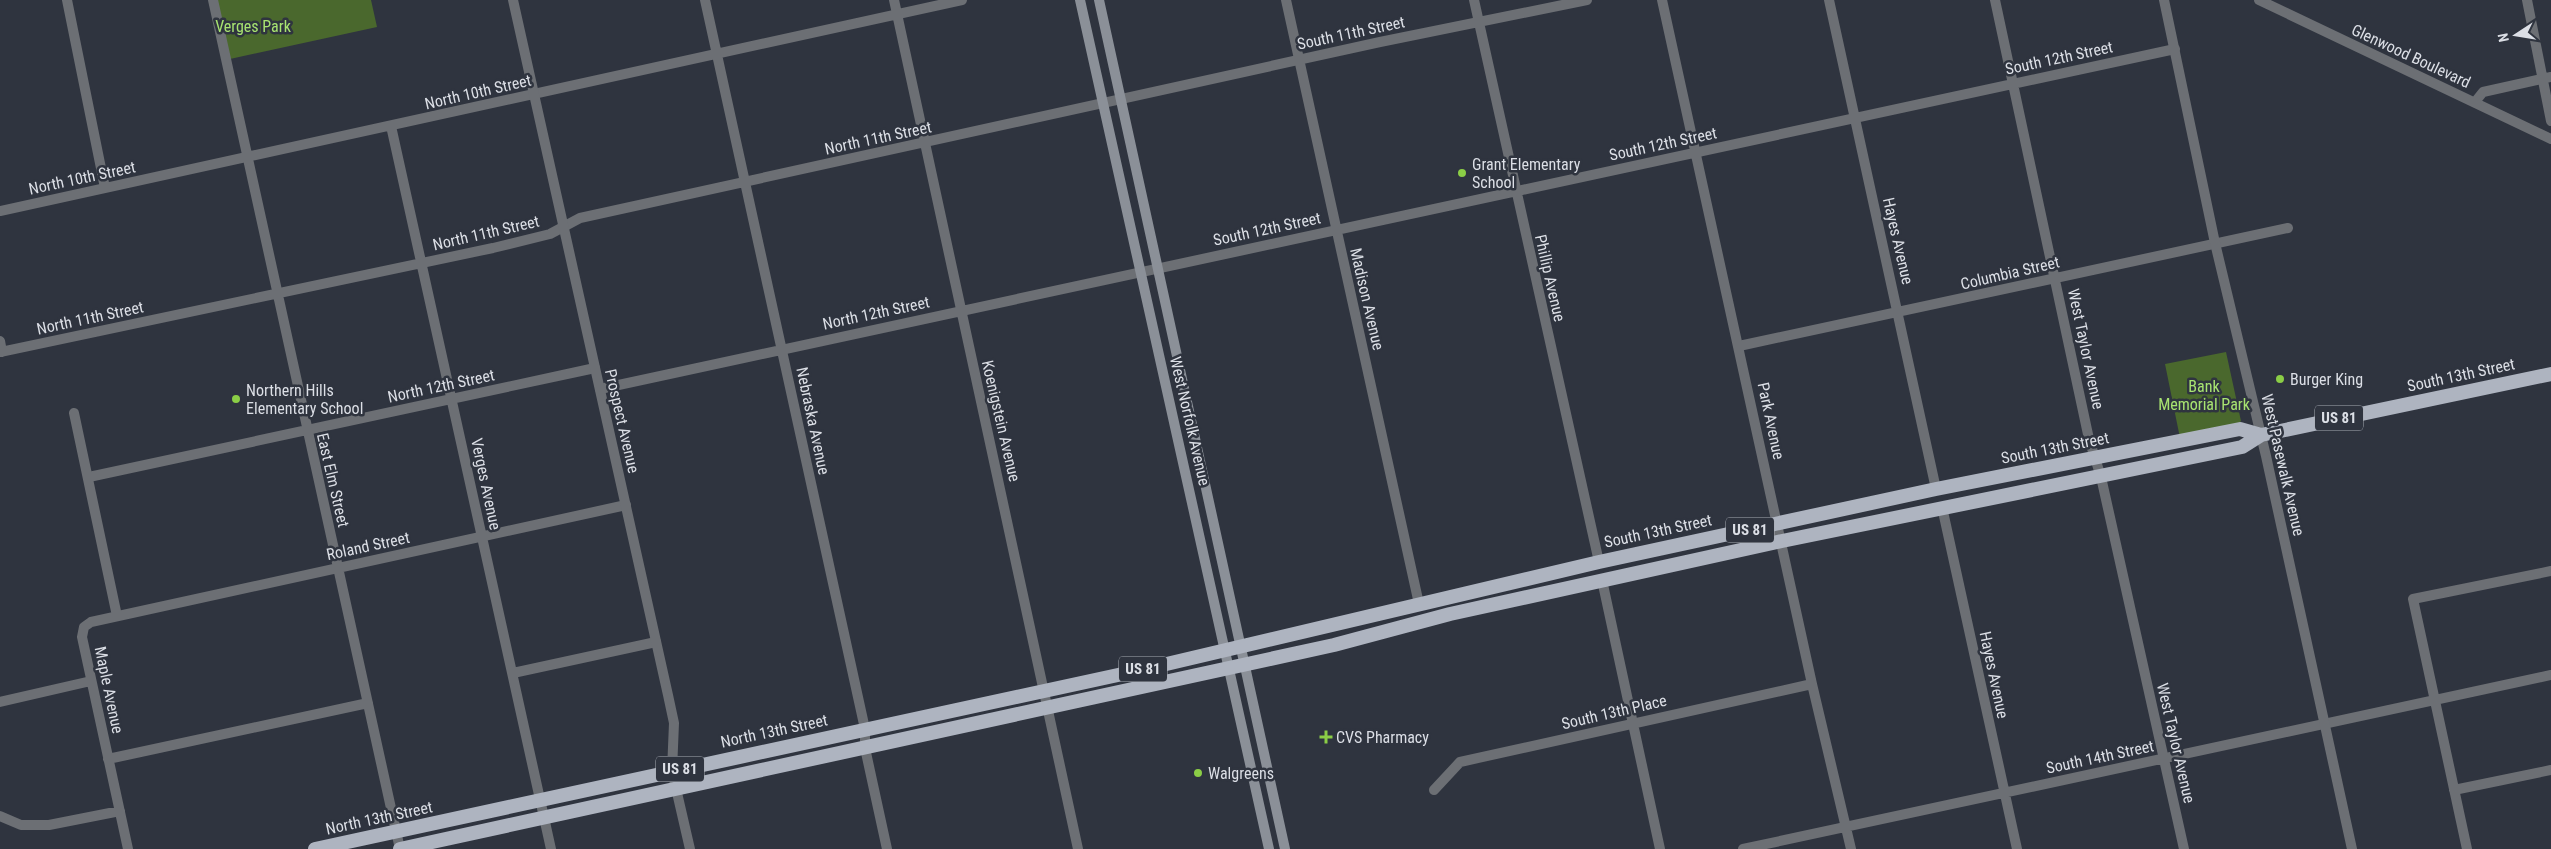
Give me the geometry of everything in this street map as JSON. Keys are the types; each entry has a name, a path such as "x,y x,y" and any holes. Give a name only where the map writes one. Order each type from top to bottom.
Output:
{"highway":[{"name":"South 13th Street","path":"1245,664 1602,580 1942,507 2101,477 2242,447 2261,435 2551,374"},
{"name":"South 13th Street","path":"1241,647 1599,562 1936,489 2240,429 2261,435"},
{"name":"North 13th Street","path":"315,849 1241,647"},
{"name":"US 81","path":"400,849 1245,664"}],"main road":[{"name":"West Norfolk Avenue","path":"1080,0 1269,849"},
{"name":"West Norfolk Avenue","path":"1100,0 1285,849"}],"street":[{"path":"67,0 105,188"},
{"name":"East Elm Street","path":"213,0 400,849"},
{"name":"Prospect Avenue","path":"513,0 674,724 672,771 690,849"},
{"name":"Nebraska Avenue","path":"705,0 865,729 865,748 887,849"},
{"name":"Koenigstein Avenue","path":"894,0 1077,844"},
{"name":"North 10th Street","path":"0,211 962,0"},
{"name":"Madison Avenue","path":"1286,0 1419,604"},
{"name":"Phillip Avenue","path":"1474,0 1599,562"},
{"name":"South 11th Street","path":"1120,98 1588,0"},
{"name":"Park Avenue","path":"1662,0 1812,684 1851,849"},
{"name":"Hayes Avenue","path":"1829,0 1936,489"},
{"name":"West Taylor Avenue","path":"1995,0 2089,439 2101,477 2184,849"},
{"name":"West Pasewalk Avenue","path":"2164,0 2215,243 2261,435 2352,849"},
{"name":"Glenwood Boulevard","path":"2259,0 2551,139"},
{"path":"2527,0 2547,78 2551,121"},
{"name":"South 12th Street","path":"1158,268 1515,190 1696,153 2014,82 2175,49"},
{"path":"2475,102 2483,92 2547,78"},
{"name":"North 11th Street","path":"1,352 550,234 580,218 1120,98"},
{"name":"Verges Avenue","path":"391,126 551,849"},
{"name":"Columbia Street","path":"1739,346 2288,228"},
{"name":"North 12th Street","path":"600,389 1158,268"},
{"path":"0,340 1,352"},
{"name":"North 12th Street","path":"88,477 595,368"},
{"path":"74,413 117,616"},
{"name":"Roland Street","path":"117,616 626,505"},
{"name":"Hayes Avenue","path":"1942,507 2017,849"},
{"path":"2467,849 2413,599 2551,571"},
{"path":"1602,580 1660,849"},
{"name":"Maple Avenue","path":"117,616 91,622 84,627 82,637 128,849"},
{"path":"513,673 656,642"},
{"name":"South 14th Street","path":"1743,849 2551,675"},
{"path":"0,702 91,681"},
{"name":"South 13th Place","path":"1434,790 1460,762 1812,684"},
{"path":"108,759 216,738 368,703"},
{"path":"2454,790 2551,770"},
{"path":"0,816 21,825 48,825 120,811"}],"green space":[{"name":"Verges Park","path":"217,0 371,0 377,27 230,59"},
{"name":"Bank Memorial Park","path":"2226,352 2241,421 2238,424 2180,438 2165,364"}],"place":[{"name":"Grant Elementary School","path":"1462,173"},
{"name":"Burger King","path":"2280,379"},
{"name":"Northern Hills Elementary School","path":"236,399"},
{"name":"CVS Pharmacy","path":"1326,737"},
{"name":"Walgreens","path":"1198,773"}]}
